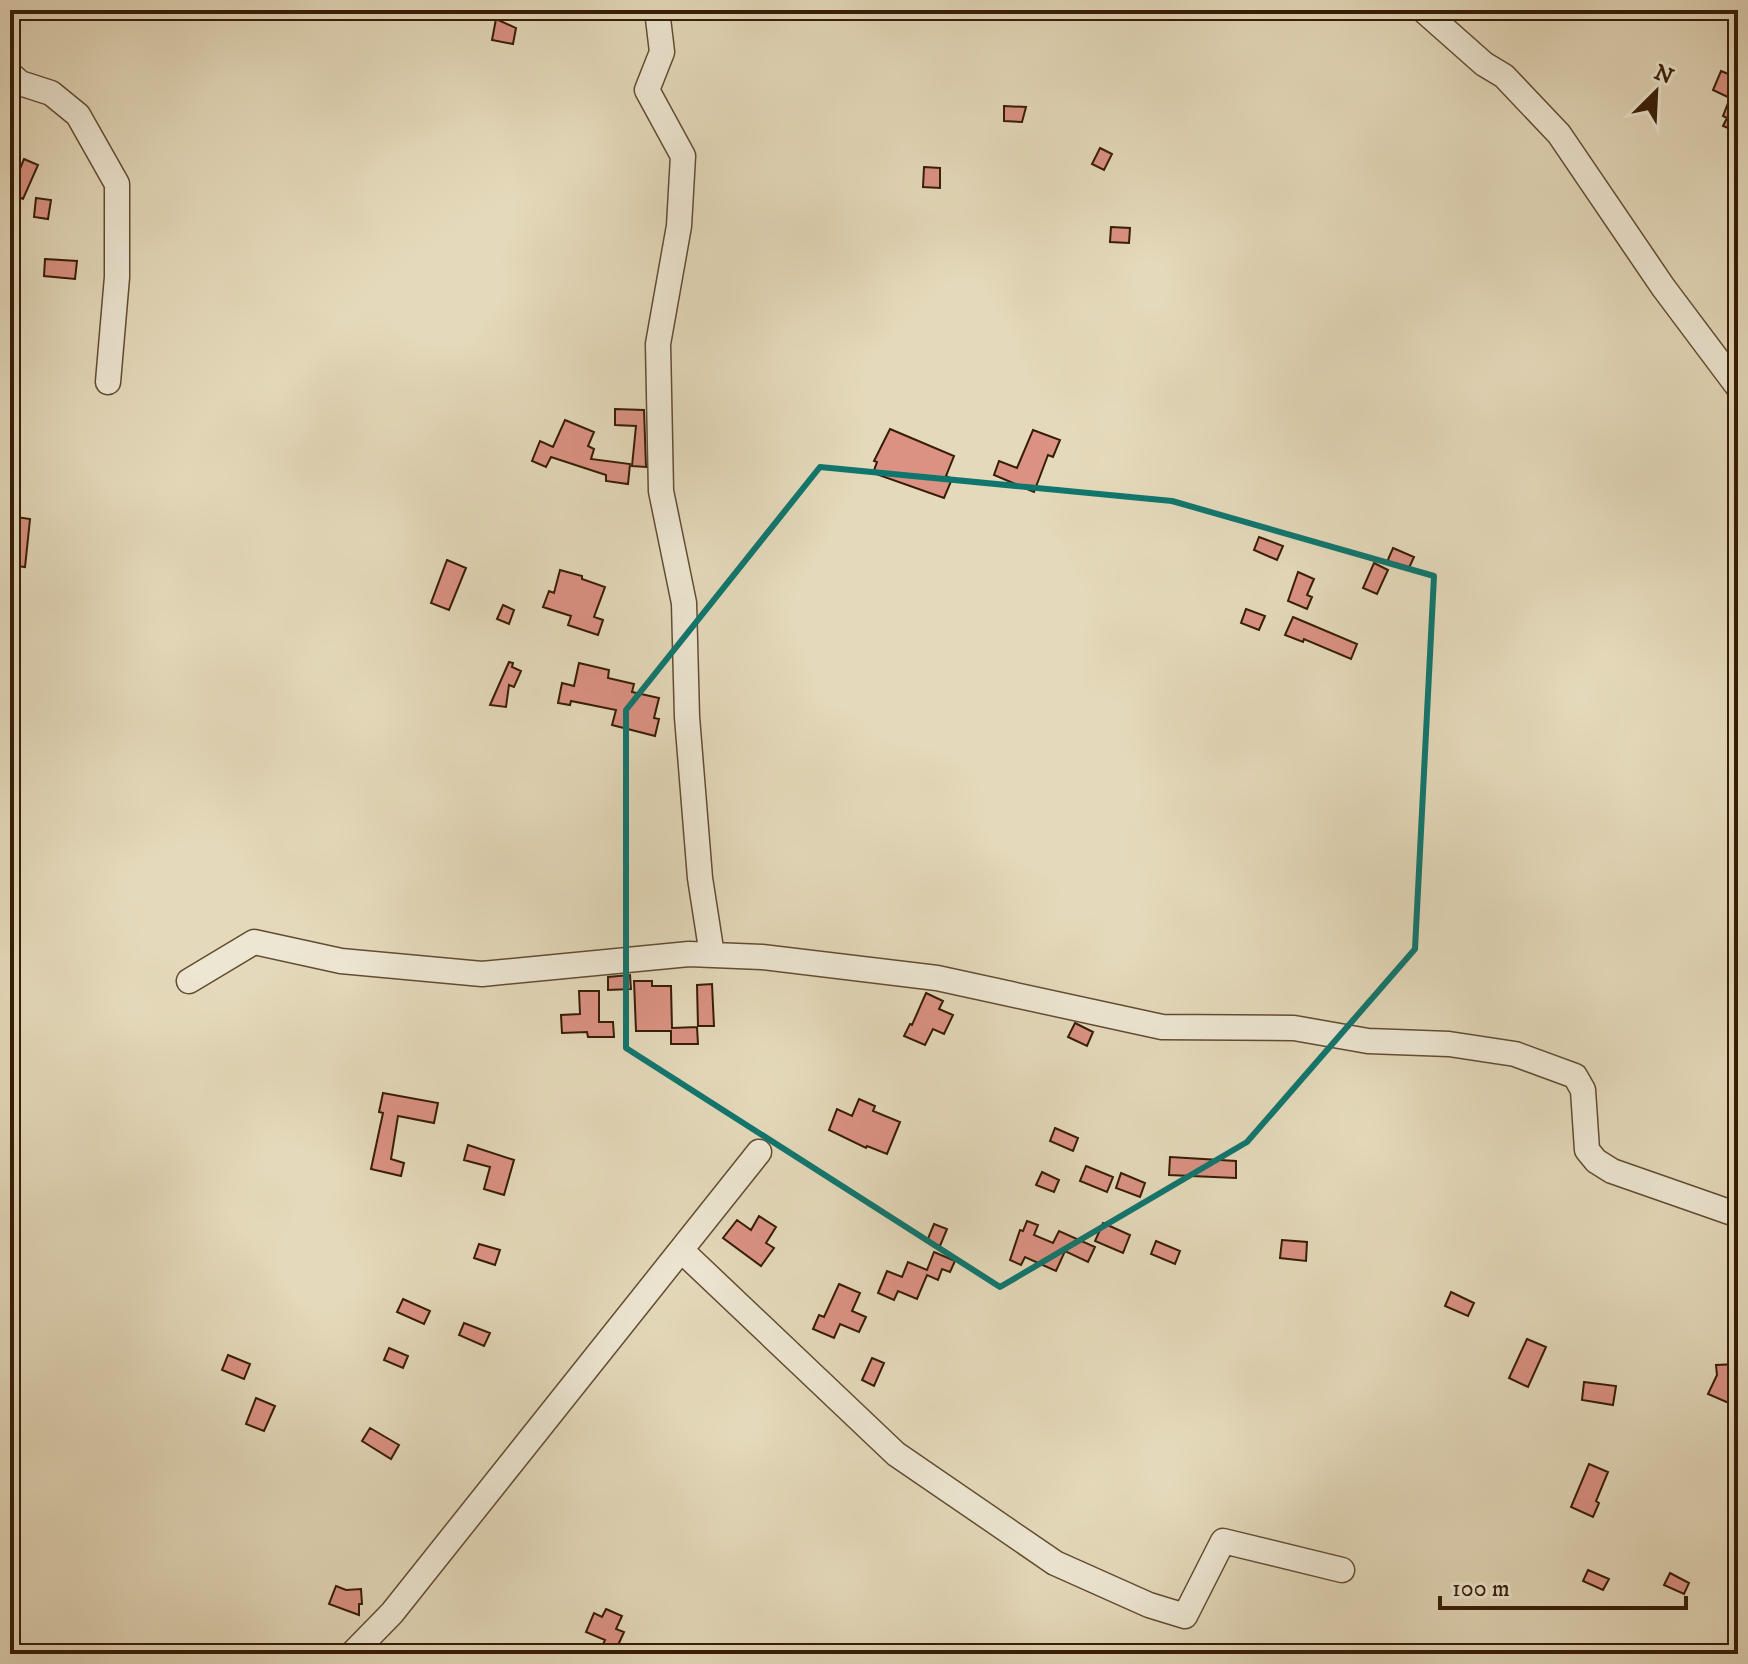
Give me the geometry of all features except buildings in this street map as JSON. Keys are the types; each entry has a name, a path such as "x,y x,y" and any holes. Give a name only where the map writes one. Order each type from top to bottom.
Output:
{"street":[{"path":"657,10 662,52 647,90 683,156 679,226 658,344 661,491 684,603 687,717 700,878 712,955"},
{"path":"1423,10 1484,64 1504,76 1559,134 1663,287 1738,387"},
{"path":"10,74 20,83 51,93 78,115 117,184 117,277 108,382"},
{"path":"189,981 254,942 341,961 482,974 675,955 762,957 937,978 1162,1027 1294,1028 1368,1041 1449,1044 1515,1054 1575,1076 1583,1090 1587,1150 1596,1161 1612,1171 1738,1215"},
{"path":"352,1654 402,1601 759,1152"},
{"path":"681,1250 896,1454 1055,1563 1149,1605 1185,1616 1223,1541 1342,1570"}],"highlighted area":[{"path":"820,467 1172,501 1434,576 1415,949 1247,1142 1000,1287 626,1048 626,710"}]}
